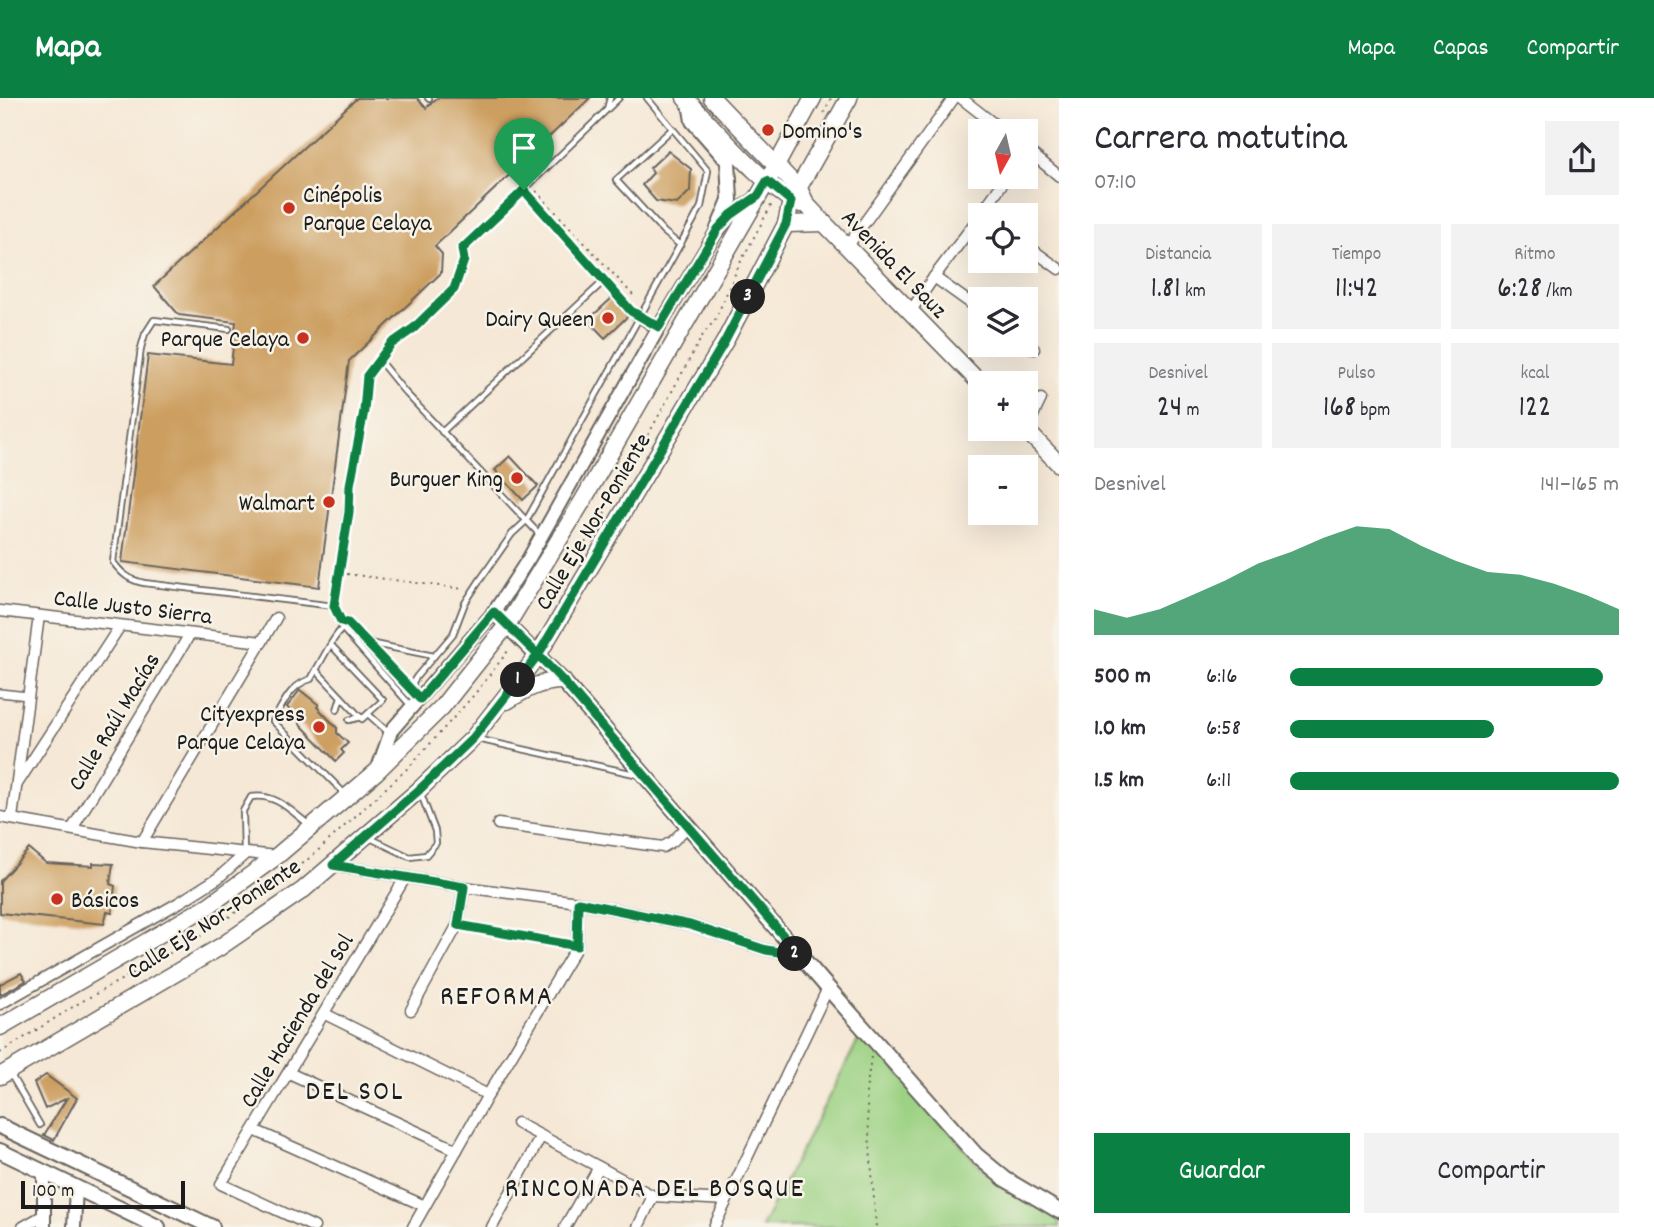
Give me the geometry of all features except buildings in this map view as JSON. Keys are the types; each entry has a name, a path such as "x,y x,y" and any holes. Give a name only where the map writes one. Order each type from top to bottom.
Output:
{"main road":[{"name":"Avenida El Sauz","path":"712,98 776,166 789,194"},
{"name":"Calle Eje Nor-Poniente","path":"789,194 776,166 813,98"},
{"name":"Calle Eje Nor-Poniente","path":"5,1073 220,947 303,890 419,790 473,738 538,655 725,341 786,224 789,194 849,98"},
{"name":"Avenida El Sauz","path":"688,101 824,223 968,371"},
{"path":"688,101 693,121 728,161 730,200 718,229"},
{"name":"Calle Eje Nor-Poniente","path":"0,1027 208,906 277,856 376,772 442,707 507,625 582,502 758,196 789,194"},
{"path":"786,224 824,223"},
{"path":"1037,441 1059,464"},
{"path":"494,612 563,681 828,988 991,1169 1059,1211"},
{"path":"498,705 532,685 563,681"},
{"path":"0,1126 212,1227"},
{"path":"4,1156 44,1172 158,1227"}],"street":[{"path":"846,247 954,98"},
{"path":"961,98 988,119"},
{"path":"1038,159 1059,176"},
{"path":"376,772 390,734 415,700 494,612 530,558 658,329 718,229 731,215 758,196"},
{"path":"911,312 934,276 968,233"},
{"path":"1038,253 1059,269"},
{"path":"934,276 968,301"},
{"path":"1038,405 1041,399"},
{"name":"Calle Justo Sierra","path":"0,611 262,642"},
{"path":"12,818 39,616"},
{"path":"142,842 276,618"},
{"path":"16,786 120,626"},
{"name":"Calle Raúl Macías","path":"72,830 190,634"},
{"path":"0,693 28,696"},
{"path":"0,817 142,842 244,855 277,856"},
{"path":"498,824 663,847 689,825"},
{"path":"0,1004 190,896 218,878 244,855"},
{"path":"333,865 464,887 578,902 690,925 766,950 800,955"},
{"name":"Calle Hacienda del Sol","path":"314,1227 221,1184 405,878"},
{"path":"411,1010 458,925 464,887"},
{"path":"413,1227 577,946 578,902"},
{"path":"458,925 577,946"},
{"path":"714,1227 828,988"},
{"path":"325,1014 488,1095"},
{"path":"289,1073 457,1150"},
{"path":"517,1123 653,1196 726,1200"},
{"path":"254,1130 425,1206"},
{"path":"492,1227 541,1136"},
{"path":"565,1227 599,1167"},
{"path":"23,1227 44,1221 44,1172"},
{"path":"75,1227 76,1187"},
{"path":"638,1227 653,1196"}],"lane":[{"path":"612,98 612,106"},
{"path":"603,116 612,98"},
{"path":"415,700 352,640 334,606 367,376 391,344 414,328 454,289 464,260 462,249 619,98"},
{"path":"415,700 413,682 453,634 474,590 512,534 526,521 701,207 708,171 671,130 647,98"},
{"path":"671,130 616,180 664,232 680,244"},
{"path":"524,190 631,311 658,329"},
{"path":"442,432 604,281"},
{"path":"229,329 155,320 145,334 113,562 122,574 131,580 144,583 334,606"},
{"path":"378,359 404,391 541,536"},
{"path":"347,796 273,721 292,689 302,681 311,679 342,625 348,623 415,700"},
{"path":"352,640 435,656"},
{"path":"331,645 383,700 362,719 360,717 349,720"},
{"path":"316,670 360,717"},
{"path":"337,709 341,697"},
{"path":"368,714 390,734"},
{"path":"473,738 646,776"},
{"path":"366,836 410,857 426,855 436,843 435,831 419,790"},
{"path":"244,855 243,811 251,797 275,799 311,827"},
{"path":"5,1073 40,1125"}],"path":[{"path":"530,185 633,295"},
{"path":"551,596 601,518 611,492 636,457 704,332 715,320 739,265 789,194"},
{"path":"339,572 474,590"},
{"path":"873,1039 866,1092 876,1227"}],"green space":[{"path":"863,1031 984,1171 1059,1215 1059,1227 761,1227"}],"place":[{"name":"Domino's","path":"768,130"},
{"name":"Cinépolis Parque Celaya","path":"289,208"},
{"name":"Dairy Queen","path":"608,318"},
{"name":"Parque Celaya","path":"303,338"},
{"name":"Burguer King","path":"517,478"},
{"name":"Walmart","path":"329,502"},
{"name":"Cityexpress Parque Celaya","path":"319,727"},
{"name":"Básicos","path":"57,899"}],"district":[{"name":"REFORMA","path":"497,994"},
{"name":"DEL SOL","path":"355,1089"},
{"name":"RINCONADA DEL BOSQUE","path":"655,1186"}],"route":[{"path":"524,190 462,249 464,260 454,289 414,328 391,344 367,376 334,606 341,621 348,623 420,699 494,612 538,655 473,738 419,790 333,865 464,887 458,925 577,946 578,902 690,925 766,950 800,955 538,655 725,341 786,224 791,201 767,181 758,196 731,215 718,229 659,327 631,311 524,190"}]}
